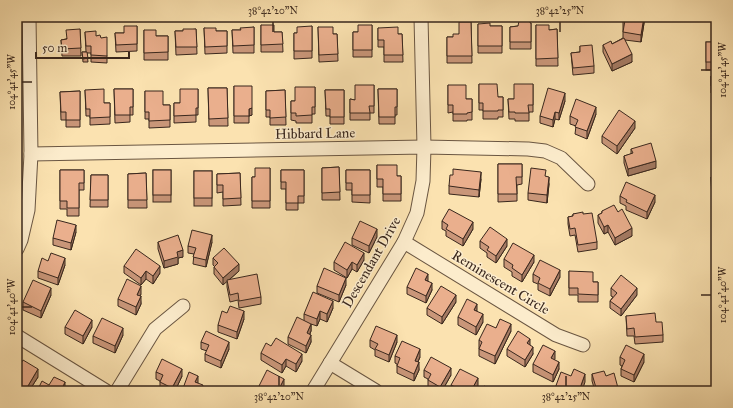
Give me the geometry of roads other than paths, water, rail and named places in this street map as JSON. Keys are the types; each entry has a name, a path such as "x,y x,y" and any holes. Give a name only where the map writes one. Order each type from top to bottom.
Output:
{"street":[{"path":"17,249 21,240 28,210 31,154 29,17"},
{"name":"Descendant Drive","path":"313,391 404,242 417,213 423,181 424,148 421,17"},
{"name":"Hibbard Lane","path":"31,154 424,148 528,149 546,151 561,158 588,184"},
{"name":"Reminescent Circle","path":"404,242 556,335 583,345"},
{"path":"117,391 156,329 183,306"},
{"path":"17,336 106,391"},
{"path":"330,363 376,391"}]}
